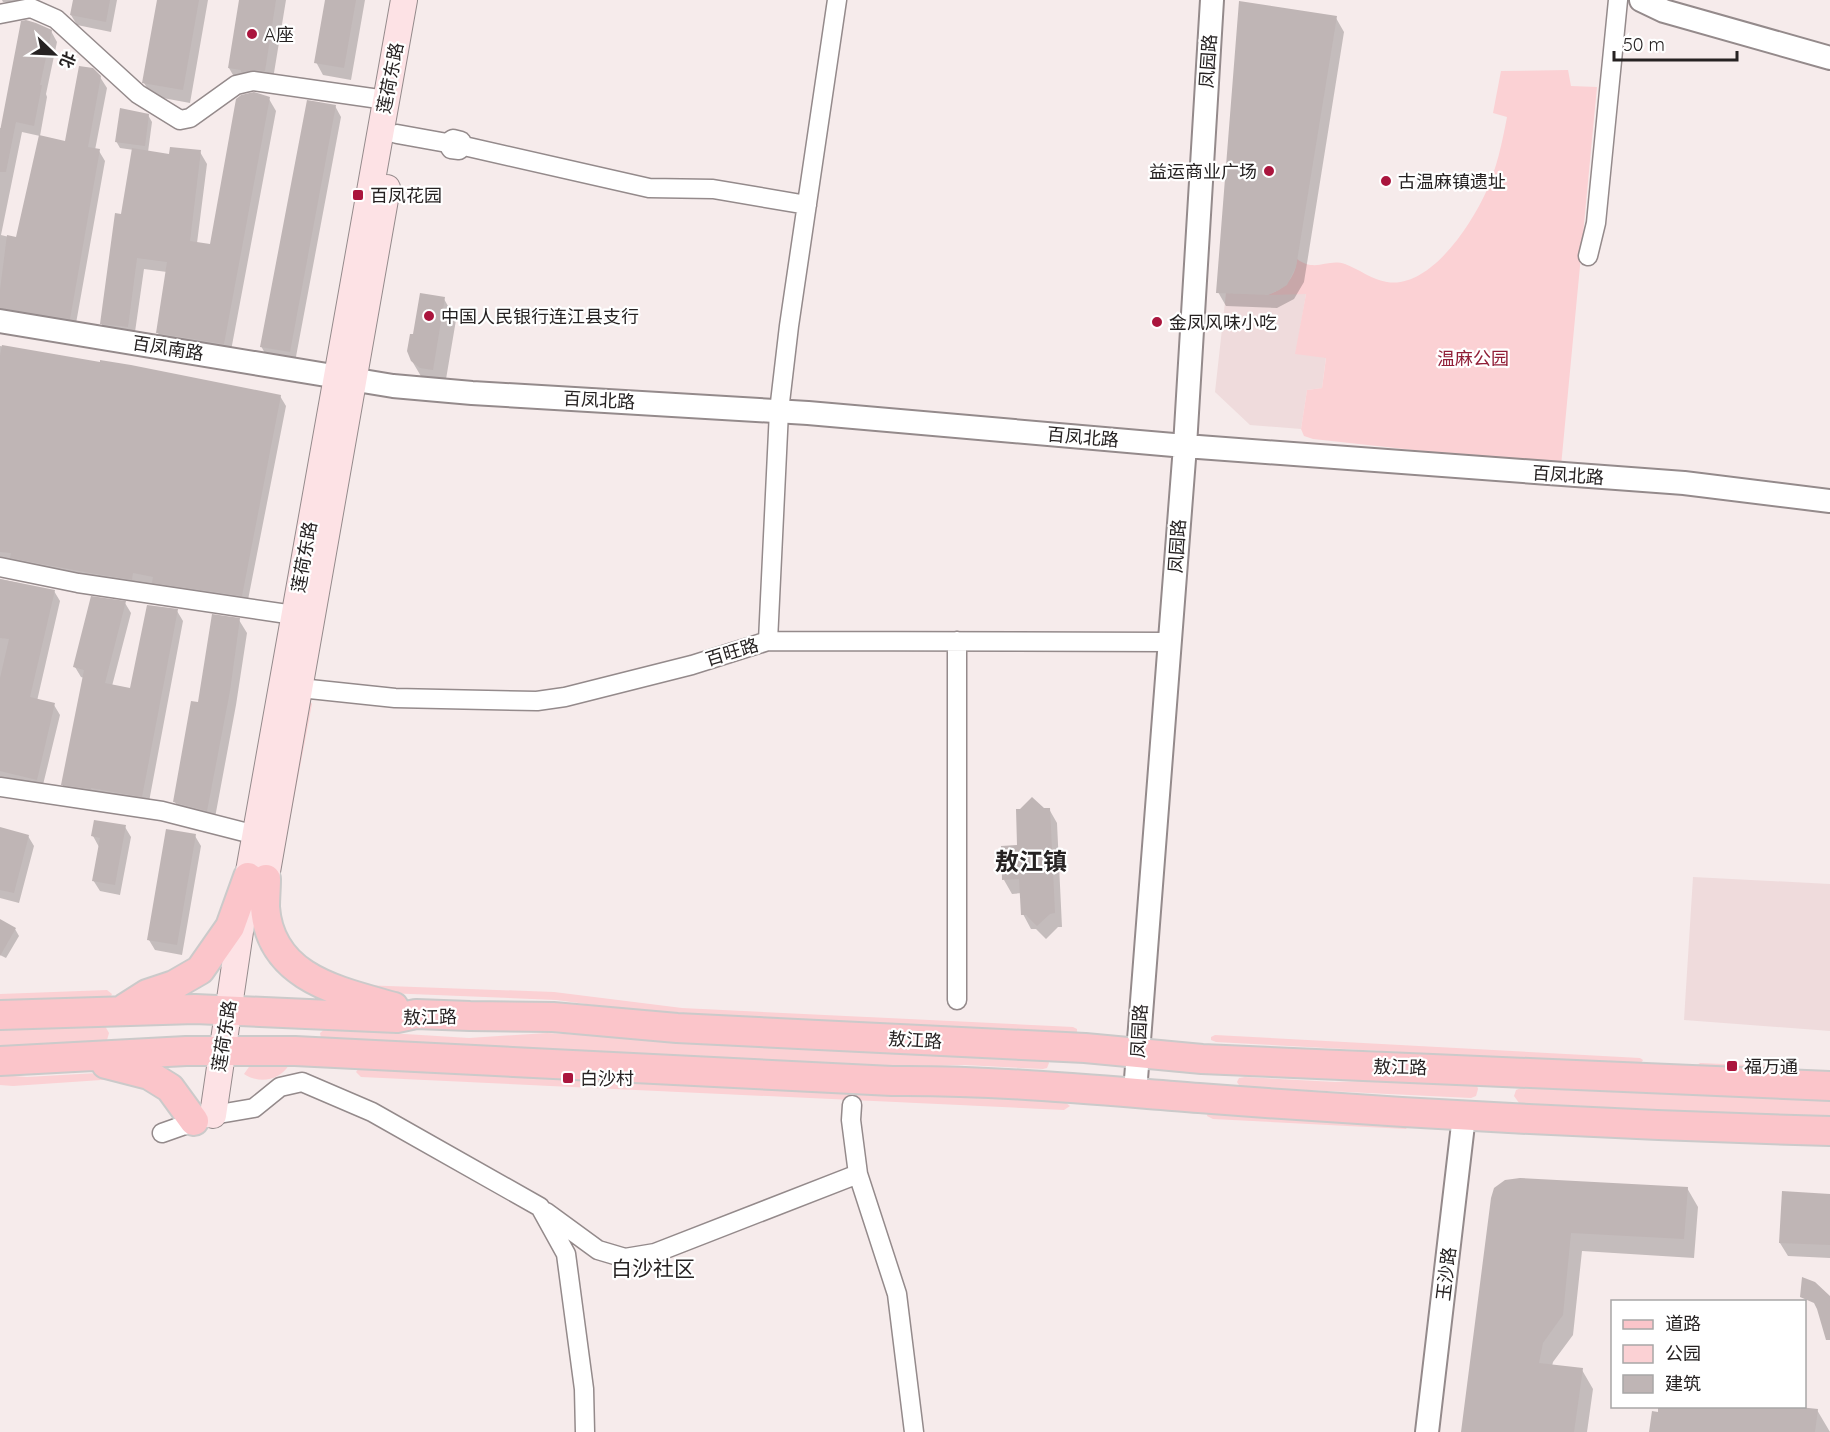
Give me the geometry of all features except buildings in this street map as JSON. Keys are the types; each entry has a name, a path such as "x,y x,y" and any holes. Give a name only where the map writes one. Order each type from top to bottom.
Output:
{"main road":[{"name":"莲荷东路","path":"212,1115 230,1051 257,878 300,688 386,100 404,0"},
{"name":"莲荷东路","path":"257,878 256,835 294,615 397,134 421,0"},
{"path":"119,1054 121,1011 147,994 174,985 200,970 230,927 240,905 257,878"},
{"path":"257,878 270,930 280,949 293,966 304,975 329,988 416,1014"},
{"name":"敖江路","path":"0,1015 195,1009 397,1018 416,1014 553,1017 677,1028 1060,1047 1228,1060 1830,1086"},
{"path":"1058,1086 1060,1047"},
{"path":"0,1061 75,1059 119,1054 295,1051 892,1081 963,1080 1464,1116 1830,1131"},
{"path":"75,1059 124,1067 149,1075 212,1115"},
{"path":"1226,1099 1228,1060"}],"street":[{"path":"768,641 779,411 789,326 837,0"},
{"name":"凤园路","path":"1135,1092 1185,446 1212,0"},
{"path":"1588,256 1596,224 1618,0"},
{"path":"1641,0 1664,11 1830,58"},
{"path":"0,14 31,8 56,19 138,94 180,120 190,118 236,85 253,81 386,100"},
{"path":"397,134 648,188 713,189 807,205"},
{"name":"百凤南路","path":"0,321 345,378"},
{"name":"百凤北路","path":"345,378 393,386 472,393 779,411 1185,446 1684,483 1830,501"},
{"path":"0,567 78,583 294,615"},
{"name":"百旺路","path":"300,688 395,698 537,701 565,697 681,668 768,641 1169,642"},
{"path":"957,641 957,1000"},
{"path":"0,787 162,810 256,835"},
{"path":"162,1133 212,1115 254,1108 280,1087 302,1082 372,1112 540,1207 598,1250 625,1258 655,1253 858,1174"},
{"path":"852,1105 851,1120 858,1174 897,1294 914,1432"},
{"name":"玉沙路","path":"1427,1432 1464,1116"},
{"path":"540,1207 566,1254 584,1389 585,1432"}],"shaded area":[{"path":"1226,293 1306,294 1296,353 1326,357 1322,388 1307,390 1301,429 1250,425 1215,392"},
{"path":"1693,877 1830,884 1830,1031 1684,1020"}],"green space":[{"name":"温麻公园","path":"1568,70 1571,86 1597,87 1561,466 1313,439 1304,436 1301,429 1307,390 1322,388 1326,358 1295,354 1306,294 1268,295 1289,282 1297,259 1310,265 1345,264 1387,282 1403,281 1418,276 1433,265 1447,252 1470,221 1493,174 1507,117 1493,113 1501,71"},
{"path":"309,699 312,704 287,830"},
{"path":"361,985 554,992 682,1008 1073,1027 1077,1029 1077,1032 1073,1035 676,1016 556,1000 361,992"},
{"path":"107,990 112,994 108,1002 0,1005 0,994"},
{"path":"105,1026 109,1033 107,1040 0,1046 0,1028"},
{"path":"325,1029 469,1038 547,1033 1042,1058 1047,1059 1049,1063 1047,1068 1043,1069 964,1065 893,1068 321,1038 320,1033"},
{"path":"1215,1035 1640,1058 1643,1060 1640,1065 1216,1042 1211,1040 1211,1037"},
{"path":"1700,1063 1772,1066 1774,1070 1700,1069 1696,1066"},
{"path":"251,1064 289,1065 280,1075 262,1080 244,1074"},
{"path":"359,1068 1065,1102 1070,1106 1064,1110 361,1077 356,1072"},
{"path":"115,1072 116,1079 0,1085 0,1075 27,1077"},
{"path":"1239,1078 1335,1082 1415,1079 1477,1085 1478,1089 1476,1096 1471,1098 1244,1087 1237,1082"},
{"path":"1521,1088 1830,1101 1830,1118 1519,1103 1514,1096 1516,1090"},
{"path":"1208,1112 1409,1125 1406,1129 1213,1119 1207,1116"}],"place":[{"name":"A座","path":"252,34"},
{"name":"益运商业广场","path":"1269,171"},
{"name":"古温麻镇遗址","path":"1386,181"},
{"name":"百凤花园","path":"358,195"},
{"name":"中国人民银行连江县支行","path":"429,316"},
{"name":"金凤风味小吃","path":"1157,322"},
{"name":"福万通","path":"1732,1066"},
{"name":"白沙村","path":"568,1078"}],"district":[{"name":"敖江镇","path":"1031,861"},
{"name":"白沙社区","path":"653,1268"}]}
